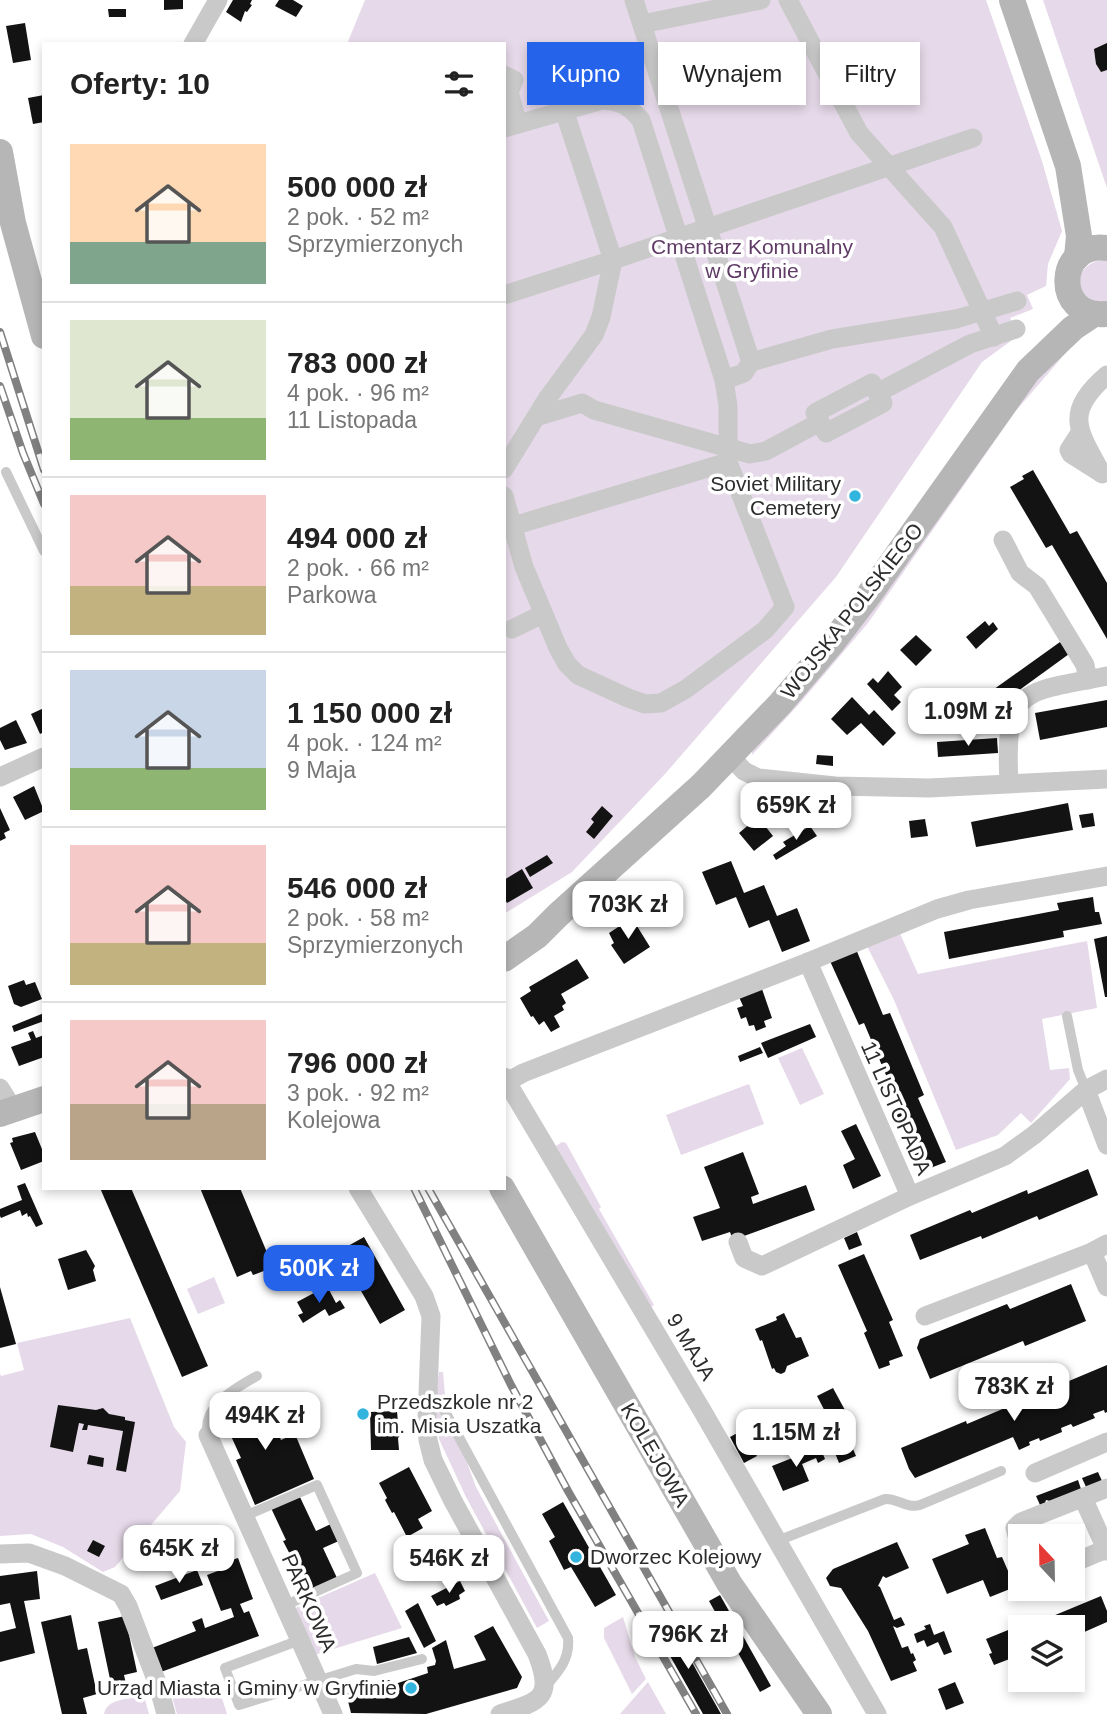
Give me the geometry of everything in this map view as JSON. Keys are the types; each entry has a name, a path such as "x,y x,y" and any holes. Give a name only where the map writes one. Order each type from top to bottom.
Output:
{"main road":[{"path":"1012,0 1072,181 1082,197 1099,238 1107,248"},
{"path":"0,152 13,223 42,327"},
{"name":"WOJSKA POLSKIEGO","path":"1028,371 1035,354 1064,310 1068,273 1077,257 1080,242 1072,201 1072,181"},
{"path":"1077,257 1092,249 1107,248"},
{"path":"1068,291 1079,307 1102,315"},
{"name":"WOJSKA POLSKIEGO","path":"506,958 537,936 731,757 802,679 854,615 1028,371 1073,328 1102,315"},
{"name":"WOJSKA POLSKIEGO","path":"506,943 558,915"},
{"path":"2,1101 42,1099"},
{"name":"KOLEJOWA","path":"503,1190 729,1583 819,1714"}],"street":[{"path":"193,42 218,0"},
{"path":"634,0 751,362"},
{"path":"642,24 761,0"},
{"path":"788,0 859,133 943,227 993,337"},
{"path":"506,503 524,567 567,664 578,676 645,704 662,702 686,689 765,630 785,607 728,454 728,406 724,380 641,120 630,107 618,101 602,100 511,126 512,82"},
{"path":"506,466 536,417 594,335 601,317 613,260 564,110"},
{"path":"506,294 707,230 973,138"},
{"path":"724,380 744,373 751,362 832,339 956,319 1017,301"},
{"path":"536,417 582,403 594,410 728,454 766,452 820,422 815,413 872,383 877,393 970,344 1016,329"},
{"path":"1105,478 1069,450 1080,433 1077,417 1085,397 1107,375"},
{"path":"513,526 728,454"},
{"path":"1003,540 1020,573 1037,586 1085,665 1098,678"},
{"path":"512,629 543,614"},
{"path":"1009,783 1009,733 1012,716 1018,705 1028,695 1039,690 1098,678"},
{"path":"731,757 744,771 758,778 835,786 929,788 1107,779"},
{"path":"0,777 42,758"},
{"path":"506,1079 937,909 969,900 1107,876"},
{"name":"11 LISTOPADA","path":"808,962 910,1196 1005,1156 1086,1090 1107,1079"},
{"name":"9 MAJA","path":"506,1079 877,1714"},
{"path":"1086,1090 1107,1145"},
{"path":"359,1190 424,1296 431,1316 428,1440 433,1460 537,1654 545,1674 545,1688 539,1698 500,1714"},
{"path":"738,1242 744,1258 762,1266 910,1196"},
{"path":"925,1316 1100,1248 1107,1287"},
{"name":"PARKOWA","path":"208,1435 333,1714"},
{"path":"1035,1473 1107,1442"},
{"path":"1019,1524 1107,1488"},
{"path":"1083,1498 1107,1550 1085,1558"},
{"path":"0,1554 29,1553 65,1566 121,1594 158,1685 166,1714"}],"lane":[{"path":"6,472 42,547"},
{"path":"1067,1016 1078,1070 1086,1090"},
{"path":"208,1435 207,1421 215,1408 228,1394 257,1376"},
{"path":"429,1391 447,1416 568,1638 569,1651 565,1660 545,1688"},
{"path":"777,1541 885,1499 906,1506 920,1505 1001,1471"},
{"path":"245,1516 317,1485 357,1573 284,1606"},
{"path":"300,1640 225,1668 239,1705 356,1669 374,1671 422,1659"}],"green space":[{"name":"Cmentarz Komunalny w Gryfinie","path":"365,0 986,0 1042,161 1062,231 1048,264 1046,286 1027,295 1033,309 1010,318 1019,335 982,362 836,577 665,774 572,872 506,913 506,42 348,42"},
{"path":"1043,0 1107,0 1107,188"},
{"path":"1101,260 1107,261 1107,301 1088,298 1080,285 1084,270"},
{"path":"1070,348 1015,412 868,623 752,755 752,749 1022,395"},
{"path":"898,929 918,974 1087,941 1097,1008 1042,1019 1050,1070 1069,1068 1070,1079 1031,1123 1021,1113 998,1135 956,1150 894,1000 866,944"},
{"path":"802,1048 824,1094 800,1105 778,1058"},
{"path":"749,1084 764,1124 681,1155 666,1115"},
{"path":"562,1142 566,1143 601,1207 599,1209 654,1305 651,1307 556,1146"},
{"path":"214,1277 225,1303 198,1314 187,1289"},
{"path":"130,1318 174,1427 186,1442 180,1491 115,1567 103,1572 63,1547 31,1534 0,1536 0,1374 1,1376 24,1370 17,1343"},
{"path":"439,1372 443,1372 446,1406 476,1487 549,1621 537,1628 466,1497 439,1439 435,1406"},
{"path":"375,1573 402,1628 314,1655 293,1609"},
{"path":"623,1617 635,1657 646,1679 632,1694 604,1638 604,1628"},
{"path":"202,1681 219,1693 227,1714 177,1714 170,1690"},
{"path":"648,1682 666,1714 620,1714"},
{"path":"144,1696 149,1714 104,1714 114,1702"}],"building":[{"path":"164,0 183,0 183,9 164,10"},
{"path":"233,0 252,0 252,5 245,11 241,22 226,12"},
{"path":"279,0 293,0 303,6 296,17 275,6"},
{"path":"108,9 126,9 126,17 109,17"},
{"path":"25,23 31,60 13,63 6,26"},
{"path":"1107,43 1107,70 1101,72 1096,64 1094,49"},
{"path":"42,95 42,122 33,124 28,98"},
{"path":"1033,470 1070,534 1077,531 1107,583 1107,639 1052,545 1046,548 1010,487"},
{"path":"985,621 989,626 993,622 998,629 976,649 966,637"},
{"path":"916,635 932,650 916,666 900,650"},
{"path":"1060,642 1069,654 971,725 962,712"},
{"path":"888,671 902,687 894,695 901,702 892,711 867,684 873,678 878,683"},
{"path":"852,697 869,715 874,710 896,733 883,746 861,723 847,735 831,719"},
{"path":"1107,700 1107,727 1040,740 1035,713"},
{"path":"42,709 42,733 40,734 31,714"},
{"path":"16,720 27,743 5,750 0,740 0,728"},
{"path":"997,738 998,753 938,757 937,742"},
{"path":"817,755 833,756 833,766 816,764"},
{"path":"34,786 42,812 25,820 13,797"},
{"path":"824,796 841,797 841,811 798,807 798,799 824,799"},
{"path":"1068,803 1073,830 976,847 971,822"},
{"path":"602,806 613,816 594,839 586,832 594,822 591,819"},
{"path":"0,808 10,830 4,833 6,838 0,841"},
{"path":"1093,813 1095,826 1082,828 1079,815"},
{"path":"758,817 773,836 754,851 739,833"},
{"path":"925,819 928,836 911,838 909,821"},
{"path":"810,826 817,836 776,860 773,855 786,846 783,842"},
{"path":"547,855 553,863 530,877 525,868"},
{"path":"731,861 744,893 764,885 777,916 797,908 810,941 782,952 769,920 749,928 736,897 716,905 702,872"},
{"path":"522,869 533,888 507,903 506,879"},
{"path":"1093,897 1095,912 1099,912 1102,924 1063,931 1064,937 949,959 944,932 1059,910 1057,903"},
{"path":"632,918 650,947 624,964 611,945 614,943 609,933"},
{"path":"1107,936 1107,997 1105,997 1094,939"},
{"path":"856,949 883,1015 890,1013 924,1095 918,1098 946,1162 920,1172 893,1109 899,1106 864,1023 859,1025 830,961"},
{"path":"577,959 589,978 561,994 566,1003 562,1006 564,1010 554,1016 560,1027 551,1032 544,1021 539,1025 533,1016 531,1017 520,998 531,991 529,987"},
{"path":"24,980 26,985 35,982 42,999 21,1007 14,1004 8,986"},
{"path":"762,989 772,1018 764,1021 766,1027 756,1031 754,1025 749,1026 746,1017 741,1019 737,1008 743,1006 739,997"},
{"path":"42,1014 42,1022 14,1032 12,1026"},
{"path":"810,1024 816,1037 768,1058 761,1043"},
{"path":"33,1031 36,1038 42,1036 42,1058 19,1066 11,1047 31,1040 28,1033"},
{"path":"760,1047 763,1053 740,1062 738,1056"},
{"path":"856,1124 881,1176 853,1189 843,1165 855,1159 841,1131"},
{"path":"35,1132 42,1149 42,1162 21,1170 10,1143 13,1142 12,1138"},
{"path":"743,1152 759,1194 751,1197 753,1204 806,1185 815,1210 733,1240 730,1232 702,1241 693,1217 720,1208 704,1167"},
{"path":"1088,1169 1098,1195 1039,1220 1037,1216 982,1239 981,1236 920,1260 910,1235 1027,1190 1028,1194"},
{"path":"25,1183 43,1224 36,1227 30,1216 28,1217 27,1213 22,1216 20,1210 1,1218 0,1216 0,1209 22,1200 17,1186"},
{"path":"101,1190 132,1190 208,1366 182,1377"},
{"path":"201,1190 241,1190 271,1262 267,1264 269,1269 253,1275 251,1271 237,1277"},
{"path":"857,1232 862,1245 849,1250 844,1238"},
{"path":"364,1237 405,1310 380,1324 345,1263 341,1261 332,1265 330,1262 310,1273 307,1269"},
{"path":"86,1250 95,1266 93,1270 96,1281 68,1290 58,1259"},
{"path":"864,1254 893,1320 889,1322 903,1356 889,1361 890,1365 879,1369 864,1333 867,1331 838,1265"},
{"path":"1071,1284 1086,1321 1025,1346 1023,1341 930,1379 917,1348 920,1339 1007,1304 1010,1309"},
{"path":"327,1286 336,1303 340,1300 345,1308 329,1316 325,1309 303,1323 298,1315 303,1313 297,1302"},
{"path":"0,1287 16,1344 0,1348"},
{"path":"784,1313 796,1338 801,1337 809,1356 787,1366 781,1374 772,1369 762,1340 760,1341 755,1329 777,1320 776,1317"},
{"path":"1107,1365 1107,1412 1104,1410 1093,1414 1095,1418 1073,1427 1071,1424 1061,1428 1062,1432 1040,1441 1039,1438 1029,1442 1030,1445 1019,1450 1013,1437 915,1478 909,1469 901,1448 966,1421 967,1424"},
{"path":"833,1388 846,1412 830,1421 817,1396"},
{"path":"261,1396 281,1440 295,1434 314,1479 255,1505 236,1460 241,1458 221,1414"},
{"path":"58,1405 96,1410 103,1408 109,1414 135,1422 126,1472 116,1470 123,1431 88,1425 87,1430 82,1430 84,1424 79,1423 73,1452 50,1447"},
{"path":"397,1411 398,1423 403,1432 398,1438 399,1450 371,1450 370,1412"},
{"path":"743,1430 757,1456 744,1463 730,1437"},
{"path":"850,1442 856,1456 839,1463 833,1448"},
{"path":"820,1447 825,1459 818,1463 816,1458 802,1464 809,1481 783,1491 772,1466"},
{"path":"89,1455 104,1458 103,1467 87,1464"},
{"path":"409,1467 432,1511 418,1519 423,1528 407,1537 385,1500 387,1498 379,1483"},
{"path":"1098,1472 1102,1481 1086,1487 1082,1478"},
{"path":"1078,1480 1081,1489 1050,1501 1046,1500 1040,1505 1036,1496"},
{"path":"299,1495 316,1531 333,1523 341,1540 323,1548 337,1578 309,1591 283,1541 286,1540 271,1508"},
{"name":"Dworzec Kolejowy","path":"563,1502 616,1595 595,1607 571,1567 564,1570 549,1541 555,1537 542,1514"},
{"path":"985,1528 997,1558 1002,1557 1008,1571 1008,1590 990,1597 983,1580 947,1594 932,1559 969,1544 965,1535"},
{"path":"93,1540 105,1546 99,1557 87,1551"},
{"path":"897,1542 909,1568 886,1578 883,1576 878,1586 894,1620 901,1617 905,1625 897,1628 893,1626 902,1648 908,1646 911,1654 913,1653 917,1671 891,1681 868,1631 841,1588 830,1586 826,1578 833,1569"},
{"path":"238,1558 253,1599 240,1604 244,1613 249,1611 259,1636 161,1672 152,1648 196,1631 192,1622 202,1618 205,1628 234,1617 231,1608 221,1611 207,1575 231,1566 229,1561"},
{"path":"197,1570 203,1585 161,1600 155,1586"},
{"path":"37,1571 40,1599 24,1601 35,1653 0,1662 0,1632 16,1628 10,1603 0,1605 0,1576"},
{"path":"460,1581 465,1591 459,1595 460,1599 446,1606 444,1603 437,1606 431,1596"},
{"path":"720,1595 771,1686 760,1692 709,1601"},
{"path":"1101,1596 1107,1611 1107,1622 1085,1632 1085,1615 1055,1615"},
{"path":"418,1603 436,1641 424,1648 405,1611"},
{"path":"71,1615 78,1650 87,1648 97,1694 83,1698 87,1714 62,1714 41,1622"},
{"path":"125,1616 137,1672 124,1675 126,1684 109,1687 107,1679 110,1679 98,1622"},
{"path":"930,1624 934,1635 944,1631 952,1652 944,1655 938,1642 927,1647 924,1640 917,1643 914,1634 926,1629 924,1626"},
{"path":"671,1625 721,1714 703,1714 657,1633"},
{"path":"493,1626 522,1677 517,1688 426,1714 351,1713 346,1693 389,1680 395,1684 428,1673 427,1667 435,1665 436,1661 432,1648 446,1640 454,1669 486,1660 474,1636"},
{"path":"1008,1630 1008,1660 994,1665 986,1639"},
{"path":"409,1637 417,1653 377,1664 373,1647"},
{"path":"955,1682 964,1703 946,1710 938,1689"}],"railway":[{"path":"0,332 42,464"},
{"path":"0,386 42,499"},
{"path":"415,1190 511,1385 568,1491 696,1714"},
{"path":"429,1190 727,1714"}],"place":[{"name":"Soviet Military Cemetery","path":"855,496"},
{"name":"Przedszkole nr 2 im. Misia Uszatka","path":"363,1414"},
{"name":"Dworzec Kolejowy","path":"576,1557"},
{"name":"Urząd Miasta i Gminy w Gryfinie","path":"411,1688"}]}
